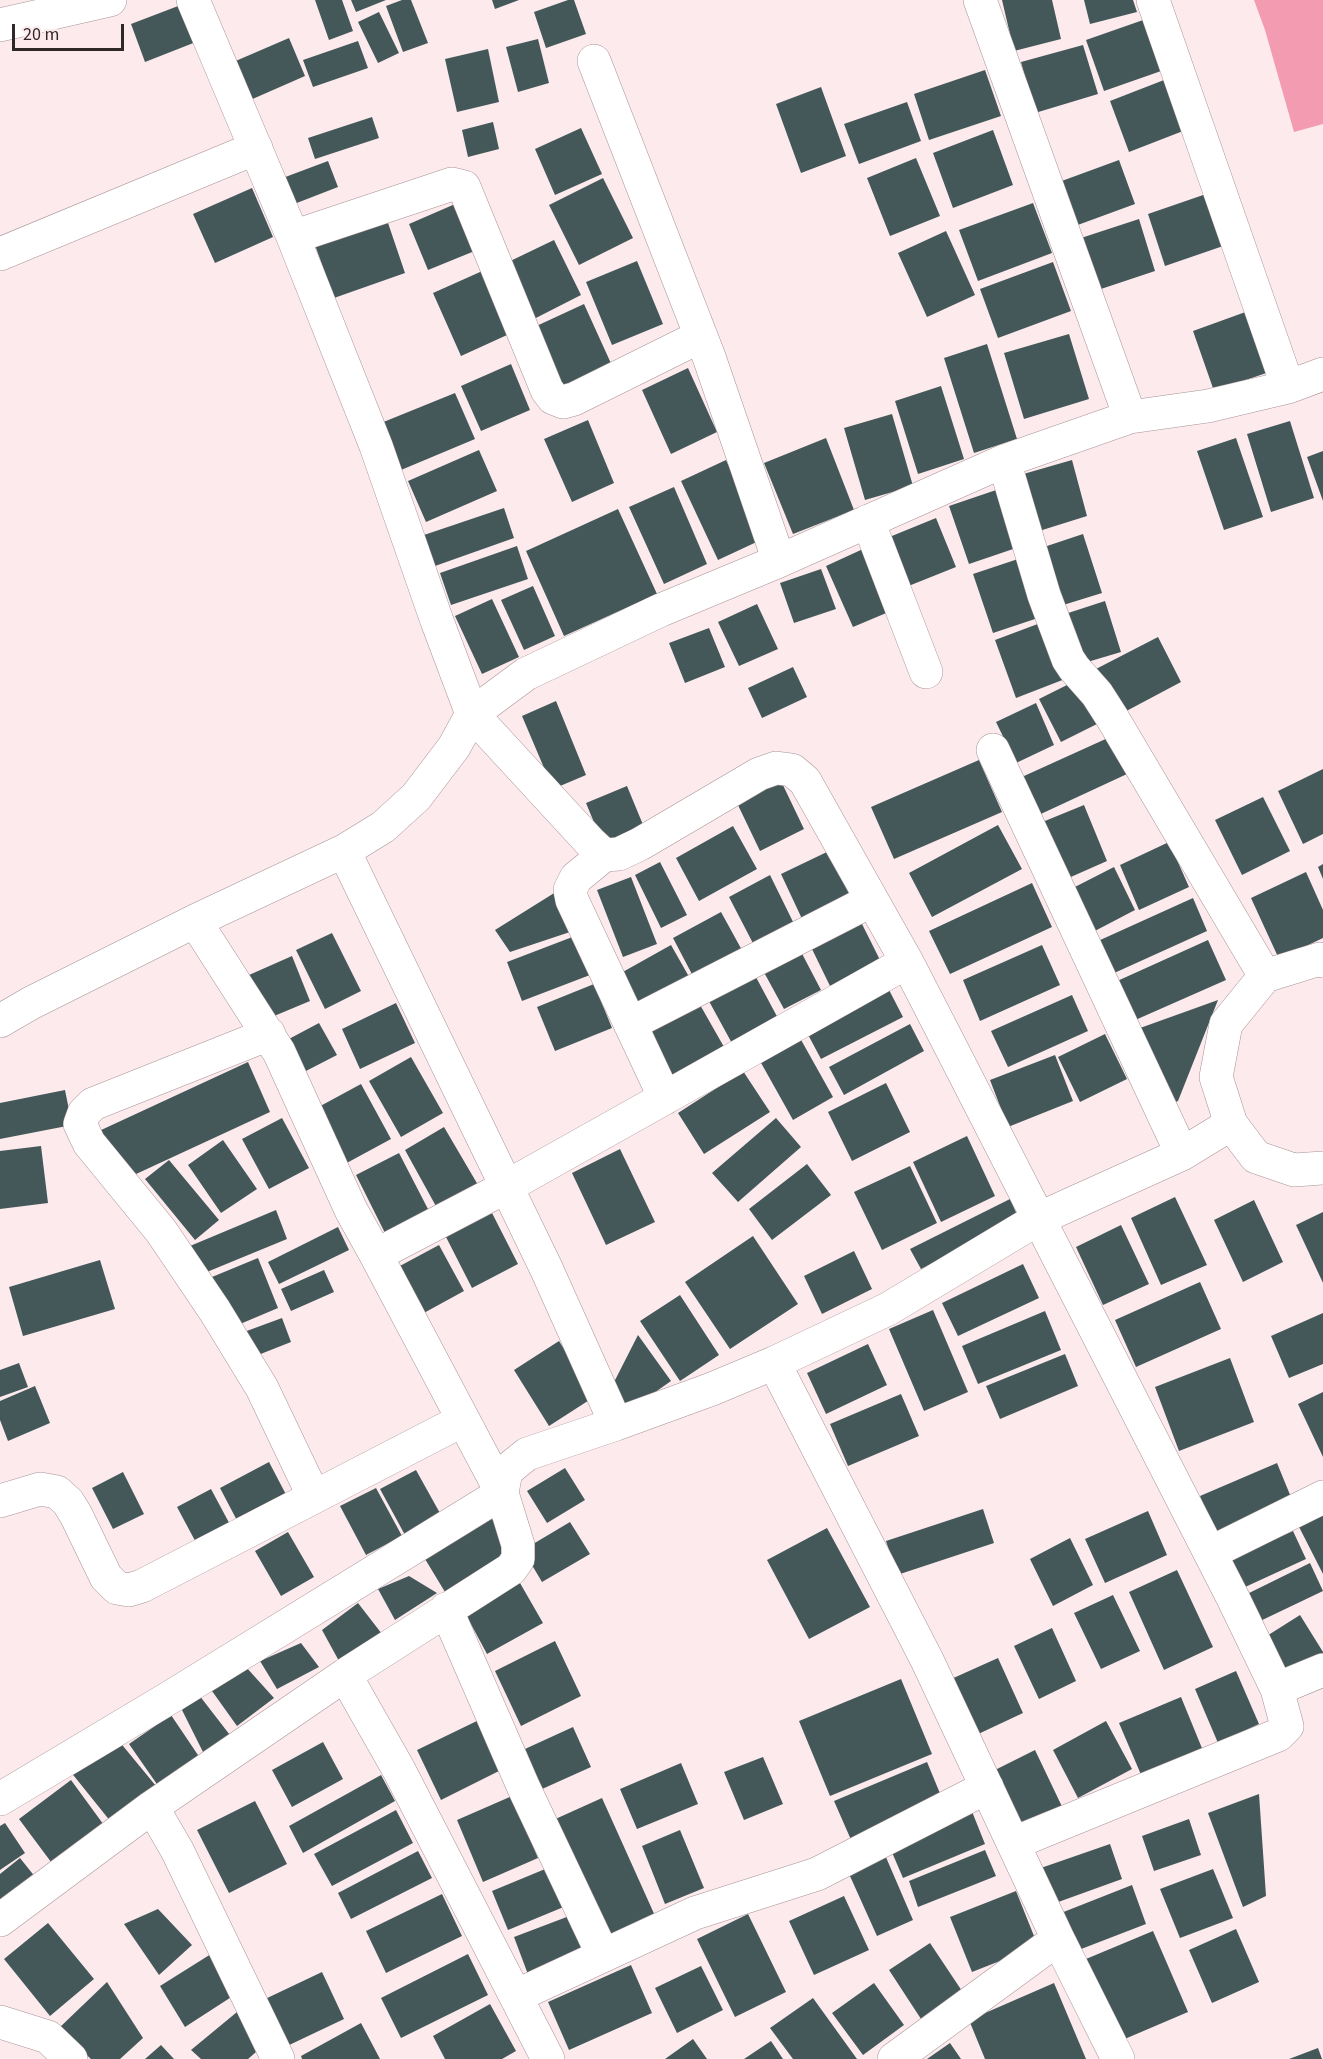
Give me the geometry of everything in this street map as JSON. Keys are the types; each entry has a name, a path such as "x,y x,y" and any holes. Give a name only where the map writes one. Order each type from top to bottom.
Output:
{"street":[{"path":"0,25 110,0"},
{"path":"193,0 294,237 376,446 472,714 604,855"},
{"path":"980,0 1130,417"},
{"path":"1153,0 1288,387"},
{"path":"594,61 701,336 779,561"},
{"path":"0,254 256,148"},
{"path":"294,237 452,184 464,187 547,390 553,398 563,402 701,336"},
{"path":"0,1021 31,1003 195,921 344,851 383,827 416,797 454,747 472,714 526,674 661,610 779,561 1004,461 1130,417 1208,406 1288,387 1323,374"},
{"path":"1004,461 1044,595 1068,659 1097,694 1113,719 1265,976"},
{"path":"868,522 926,672"},
{"path":"993,750 1182,1154"},
{"path":"665,1098 572,900 570,891 576,878 604,855 620,854 640,844 759,774 776,768 792,770 805,781 907,962 1210,1553 1277,1689 1287,1726 1278,1735 1014,1844"},
{"path":"344,851 546,1268 616,1424"},
{"path":"630,1024 872,900"},
{"path":"0,1920 152,1807 345,1675 511,1569 518,1559 518,1545 502,1493 351,1210 269,1034 195,921"},
{"path":"1323,961 1320,959 1265,976 1226,1024 1216,1077 1231,1124 1256,1157 1294,1170 1323,1168"},
{"path":"376,1255 506,1187 907,962"},
{"path":"269,1034 93,1104 84,1113 80,1124 89,1143 161,1231 215,1311 261,1388 314,1497"},
{"path":"0,1798 169,1698 502,1493 506,1471 527,1454 712,1389 774,1363 888,1309 1038,1219 1182,1154 1231,1124"},
{"path":"774,1363 927,1660 1058,1939 1118,2059"},
{"path":"0,1501 40,1489 57,1492 68,1502 76,1515 106,1577 117,1588 129,1590 142,1586 463,1420"},
{"path":"1210,1553 1323,1497"},
{"path":"446,1609 523,1786 603,1955"},
{"path":"1277,1689 1323,1670"},
{"path":"345,1675 399,1770 548,2059"},
{"path":"516,1996 695,1914 817,1874 987,1787"},
{"path":"152,1807 177,1850 278,2059"},
{"path":"894,2059 1058,1939"},
{"path":"0,2022 48,2037 70,2059"}],"shaded area":[{"path":"1254,0 1323,0 1323,124 1294,132 1265,30"}],"building":[{"path":"315,0 342,0 353,31 329,40"},
{"path":"351,0 386,0 356,12"},
{"path":"402,0 411,0 428,43 403,52 386,6"},
{"path":"492,0 519,0 495,9"},
{"path":"574,0 586,34 546,48 534,12"},
{"path":"1002,0 1052,0 1061,39 1014,51"},
{"path":"1084,0 1133,0 1137,12 1090,24"},
{"path":"186,3 201,40 145,62 131,24"},
{"path":"379,12 399,53 378,63 358,22"},
{"path":"1146,19 1164,70 1104,91 1086,40"},
{"path":"289,38 305,76 248,101 231,63"},
{"path":"538,39 549,83 518,92 506,47"},
{"path":"358,41 368,68 313,87 303,60"},
{"path":"1083,45 1098,94 1035,113 1021,62"},
{"path":"488,49 499,102 457,112 445,59"},
{"path":"985,70 1001,116 929,140 914,94"},
{"path":"1164,80 1183,131 1129,152 1110,101"},
{"path":"821,87 846,156 801,173 776,104"},
{"path":"907,102 921,141 859,164 844,124"},
{"path":"372,117 379,138 315,159 308,138"},
{"path":"493,122 499,149 468,157 462,130"},
{"path":"581,128 602,174 555,195 535,149"},
{"path":"993,130 1013,185 953,208 933,153"},
{"path":"916,158 940,216 890,236 867,178"},
{"path":"1119,160 1135,204 1075,226 1059,182"},
{"path":"328,161 338,187 289,206 280,179"},
{"path":"603,178 633,238 579,265 549,205"},
{"path":"252,188 273,237 215,263 193,214"},
{"path":"1209,193 1226,245 1165,266 1148,214"},
{"path":"462,201 482,248 428,270 409,224"},
{"path":"1033,203 1052,253 978,281 959,230"},
{"path":"1139,219 1155,271 1095,291 1078,239"},
{"path":"387,220 405,273 334,298 315,245"},
{"path":"946,231 975,295 927,317 898,253"},
{"path":"554,240 581,295 530,321 502,265"},
{"path":"637,261 663,324 612,345 586,282"},
{"path":"1053,262 1071,311 998,338 980,289"},
{"path":"489,268 518,330 461,356 433,293"},
{"path":"584,304 614,370 559,395 530,329"},
{"path":"1251,310 1272,371 1214,391 1193,331"},
{"path":"1069,334 1089,399 1024,419 1004,353"},
{"path":"987,344 1017,439 974,453 944,358"},
{"path":"511,364 530,410 481,431 461,386"},
{"path":"688,368 717,432 671,454 642,390"},
{"path":"941,386 964,459 918,474 895,401"},
{"path":"455,393 475,439 401,470 381,423"},
{"path":"892,414 913,486 865,500 844,428"},
{"path":"588,420 614,483 572,502 544,439"},
{"path":"1290,421 1314,498 1271,512 1247,434"},
{"path":"826,438 854,510 793,534 764,463"},
{"path":"1236,438 1263,517 1224,530 1197,451"},
{"path":"479,450 497,491 426,522 408,481"},
{"path":"1323,451 1323,501 1307,457"},
{"path":"726,460 763,539 718,560 681,481"},
{"path":"1072,460 1087,516 1036,532 1020,475"},
{"path":"674,487 707,564 664,584 629,507"},
{"path":"1002,488 1022,546 969,564 949,506"},
{"path":"504,508 514,538 435,566 424,535"},
{"path":"618,509 657,594 564,636 526,551"},
{"path":"936,518 956,567 906,587 887,538"},
{"path":"1083,534 1102,593 1060,606 1041,548"},
{"path":"517,546 528,579 451,605 440,573"},
{"path":"863,549 891,611 853,627 826,566"},
{"path":"1018,559 1038,618 993,633 973,574"},
{"path":"821,569 836,609 794,623 780,583"},
{"path":"533,586 555,636 524,650 501,600"},
{"path":"492,599 519,657 482,674 455,616"},
{"path":"1105,601 1121,652 1074,666 1059,616"},
{"path":"757,604 778,649 739,666 718,622"},
{"path":"1043,622 1065,679 1016,698 995,640"},
{"path":"709,628 725,667 685,683 669,643"},
{"path":"1158,637 1181,682 1117,716 1094,670"},
{"path":"793,667 807,697 762,718 748,688"},
{"path":"1081,678 1103,721 1061,742 1039,699"},
{"path":"556,701 586,775 553,789 522,716"},
{"path":"1036,703 1054,745 1016,763 996,722"},
{"path":"1110,737 1127,774 1030,819 1013,781"},
{"path":"979,760 1002,812 894,859 871,807"},
{"path":"1323,769 1323,834 1303,844 1278,791"},
{"path":"781,781 804,829 760,851 737,803"},
{"path":"627,786 646,832 605,849 586,803"},
{"path":"1263,797 1290,851 1242,875 1215,820"},
{"path":"1084,805 1107,861 1064,880 1040,823"},
{"path":"998,825 1022,869 932,917 909,873"},
{"path":"733,826 757,869 699,901 676,858"},
{"path":"1169,842 1189,887 1139,910 1120,865"},
{"path":"829,851 851,898 803,921 781,874"},
{"path":"660,862 687,915 661,928 635,875"},
{"path":"1323,864 1323,879 1318,867"},
{"path":"1114,867 1135,910 1091,933 1069,890"},
{"path":"1306,872 1323,910 1323,938 1279,959 1251,898"},
{"path":"770,875 797,930 757,951 729,897"},
{"path":"631,877 657,944 623,957 597,890"},
{"path":"1032,883 1052,927 950,974 929,931"},
{"path":"559,890 582,928 510,952 495,930"},
{"path":"1193,898 1207,931 1112,974 1098,941"},
{"path":"721,912 743,952 694,978 673,938"},
{"path":"861,922 880,960 830,986 811,947"},
{"path":"332,933 361,991 325,1009 296,950"},
{"path":"575,936 590,975 522,1001 507,962"},
{"path":"1208,940 1226,980 1133,1021 1115,982"},
{"path":"671,945 692,982 634,1016 612,978"},
{"path":"1042,945 1060,985 980,1021 963,980"},
{"path":"798,946 821,990 784,1009 760,965"},
{"path":"292,956 310,1001 267,1019 249,975"},
{"path":"750,966 780,1022 734,1047 704,992"},
{"path":"594,984 612,1028 555,1051 537,1007"},
{"path":"887,986 903,1017 821,1059 805,1029"},
{"path":"1072,995 1088,1031 1008,1067 991,1031"},
{"path":"695,996 728,1054 674,1086 641,1027"},
{"path":"1218,1000 1178,1101 1165,1106 1129,1032"},
{"path":"396,1003 415,1043 360,1069 342,1029"},
{"path":"319,1023 337,1055 304,1072 287,1040"},
{"path":"910,1024 924,1051 844,1095 829,1067"},
{"path":"1105,1034 1127,1079 1080,1102 1058,1057"},
{"path":"800,1038 833,1097 793,1120 760,1061"},
{"path":"1055,1055 1073,1101 1008,1127 990,1080"},
{"path":"411,1057 443,1113 401,1137 369,1081"},
{"path":"248,1062 270,1112 121,1181 99,1131"},
{"path":"743,1071 770,1112 704,1154 678,1113"},
{"path":"886,1083 910,1132 852,1161 828,1112"},
{"path":"361,1084 391,1139 343,1165 313,1110"},
{"path":"65,1090 72,1125 0,1139 0,1103"},
{"path":"282,1118 309,1168 269,1189 242,1139"},
{"path":"776,1118 801,1147 738,1202 712,1173"},
{"path":"444,1127 478,1185 437,1208 405,1150"},
{"path":"967,1136 995,1196 941,1222 913,1162"},
{"path":"223,1140 257,1189 221,1213 188,1165"},
{"path":"41,1146 48,1203 0,1209 0,1151"},
{"path":"620,1149 655,1222 606,1245 572,1173"},
{"path":"399,1153 429,1211 385,1233 356,1175"},
{"path":"169,1160 219,1220 195,1240 145,1179"},
{"path":"807,1164 831,1195 772,1240 749,1209"},
{"path":"910,1166 937,1223 882,1250 854,1192"},
{"path":"1175,1197 1207,1265 1161,1285 1131,1218"},
{"path":"1010,1199 1019,1219 921,1269 910,1249"},
{"path":"1254,1200 1283,1262 1243,1282 1214,1220"},
{"path":"276,1210 287,1239 202,1274 190,1246"},
{"path":"1323,1212 1323,1283 1296,1225"},
{"path":"492,1213 518,1264 472,1288 446,1237"},
{"path":"1121,1225 1149,1284 1103,1305 1076,1247"},
{"path":"338,1227 349,1250 279,1284 268,1262"},
{"path":"753,1236 798,1304 730,1349 685,1282"},
{"path":"439,1245 464,1291 422,1314 398,1267"},
{"path":"854,1251 872,1289 822,1314 804,1276"},
{"path":"258,1258 278,1308 233,1327 212,1277"},
{"path":"100,1260 115,1309 23,1336 9,1287"},
{"path":"1023,1264 1039,1298 958,1336 942,1303"},
{"path":"324,1270 334,1292 291,1311 281,1289"},
{"path":"1200,1282 1221,1329 1136,1367 1115,1320"},
{"path":"680,1295 719,1355 680,1381 640,1321"},
{"path":"933,1310 968,1392 924,1411 889,1329"},
{"path":"1045,1311 1061,1350 978,1384 962,1346"},
{"path":"1323,1313 1323,1364 1289,1378 1271,1336"},
{"path":"282,1318 291,1342 253,1357 244,1332"},
{"path":"638,1335 671,1381 627,1412 610,1390"},
{"path":"559,1341 594,1397 549,1426 514,1370"},
{"path":"868,1344 887,1385 826,1414 807,1373"},
{"path":"1065,1354 1078,1386 1000,1419 986,1386"},
{"path":"1230,1358 1254,1422 1179,1451 1155,1387"},
{"path":"19,1363 28,1387 0,1397 0,1370"},
{"path":"35,1386 50,1423 8,1441 0,1420 0,1401"},
{"path":"1323,1392 1323,1457 1298,1404"},
{"path":"901,1394 919,1436 848,1466 830,1424"},
{"path":"269,1462 291,1504 242,1530 220,1488"},
{"path":"1277,1463 1295,1507 1218,1540 1200,1496"},
{"path":"565,1468 585,1500 547,1523 527,1491"},
{"path":"416,1470 441,1515 405,1535 380,1489"},
{"path":"123,1472 144,1514 113,1529 92,1488"},
{"path":"376,1488 402,1536 366,1555 340,1506"},
{"path":"211,1489 234,1532 200,1550 177,1507"},
{"path":"1323,1508 1323,1574 1296,1521"},
{"path":"983,1509 994,1543 897,1575 886,1541"},
{"path":"1148,1511 1167,1555 1105,1583 1085,1539"},
{"path":"489,1514 512,1552 445,1592 422,1554"},
{"path":"570,1522 590,1554 542,1582 523,1550"},
{"path":"827,1528 870,1607 809,1639 767,1560"},
{"path":"1293,1531 1306,1559 1243,1588 1230,1560"},
{"path":"288,1532 314,1577 281,1596 255,1551"},
{"path":"1070,1538 1093,1585 1053,1606 1030,1559"},
{"path":"1310,1563 1323,1591 1256,1623 1243,1596"},
{"path":"1177,1570 1213,1647 1164,1670 1129,1592"},
{"path":"409,1576 437,1593 395,1620 378,1589"},
{"path":"520,1583 543,1623 487,1654 465,1613"},
{"path":"1113,1595 1140,1651 1101,1669 1074,1613"},
{"path":"358,1603 382,1634 339,1661 322,1630"},
{"path":"1300,1615 1323,1652 1323,1657 1286,1680 1262,1639"},
{"path":"1052,1628 1076,1681 1039,1699 1014,1646"},
{"path":"555,1641 581,1696 521,1726 495,1671"},
{"path":"301,1643 319,1667 277,1689 260,1661"},
{"path":"998,1658 1023,1713 974,1736 949,1680"},
{"path":"246,1667 274,1698 237,1726 207,1684"},
{"path":"1236,1671 1259,1724 1218,1743 1195,1689"},
{"path":"901,1679 932,1754 830,1796 799,1721"},
{"path":"199,1695 233,1739 206,1758 182,1710"},
{"path":"1181,1697 1206,1758 1145,1784 1119,1723"},
{"path":"171,1715 202,1761 161,1790 129,1744"},
{"path":"481,1719 505,1768 441,1800 417,1750"},
{"path":"1106,1721 1132,1769 1078,1798 1053,1750"},
{"path":"573,1727 591,1767 531,1794 514,1754"},
{"path":"114,1735 156,1786 111,1822 70,1771"},
{"path":"323,1742 343,1779 292,1807 272,1770"},
{"path":"1035,1750 1067,1817 1021,1839 989,1773"},
{"path":"763,1757 783,1804 744,1820 724,1772"},
{"path":"927,1762 944,1803 852,1842 834,1801"},
{"path":"681,1763 698,1804 637,1829 620,1789"},
{"path":"381,1775 395,1801 303,1853 289,1826"},
{"path":"71,1780 109,1832 57,1870 19,1819"},
{"path":"1259,1794 1266,1896 1243,1907 1208,1813"},
{"path":"512,1796 538,1858 483,1882 457,1820"},
{"path":"602,1798 656,1918 604,1941 551,1821"},
{"path":"255,1801 287,1864 229,1893 197,1830"},
{"path":"971,1809 985,1844 903,1878 888,1843"},
{"path":"396,1810 413,1843 332,1886 314,1854"},
{"path":"1189,1819 1201,1855 1154,1871 1142,1836"},
{"path":"5,1823 25,1853 0,1870 0,1826"},
{"path":"680,1830 704,1888 665,1904 642,1846"},
{"path":"1110,1844 1122,1879 1050,1905 1038,1869"},
{"path":"882,1848 913,1920 877,1936 845,1865"},
{"path":"985,1850 996,1876 918,1907 909,1881"},
{"path":"418,1851 432,1878 351,1919 338,1893"},
{"path":"20,1858 40,1883 0,1914 0,1874"},
{"path":"550,1867 566,1906 508,1930 492,1891"},
{"path":"1213,1869 1233,1918 1180,1938 1160,1889"},
{"path":"1132,1885 1146,1924 1076,1951 1061,1913"},
{"path":"1016,1891 1038,1946 972,1972 950,1917"},
{"path":"442,1894 462,1936 386,1973 366,1931"},
{"path":"844,1896 869,1950 814,1975 789,1921"},
{"path":"158,1909 192,1945 159,1975 124,1924"},
{"path":"748,1914 786,1992 735,2017 697,1939"},
{"path":"572,1915 588,1956 529,1977 514,1937"},
{"path":"48,1923 94,1979 50,2016 4,1959"},
{"path":"1236,1929 1259,1982 1212,2003 1189,1950"},
{"path":"1153,1931 1188,2012 1120,2041 1086,1959"},
{"path":"930,1943 964,1994 923,2022 889,1970"},
{"path":"211,1954 236,1994 185,2027 160,1986"},
{"path":"468,1954 488,1995 401,2038 381,1998"},
{"path":"631,1965 652,2013 569,2050 548,2002"},
{"path":"701,1966 723,2010 677,2033 655,1988"},
{"path":"322,1972 344,2019 285,2047 263,2000"},
{"path":"107,1982 143,2038 120,2059 91,2059 58,2029"},
{"path":"874,1983 904,2025 863,2055 832,2013"},
{"path":"1054,1983 1086,2059 985,2059 969,2020"},
{"path":"813,1998 857,2059 793,2059 770,2028"},
{"path":"490,2004 516,2051 502,2059 445,2059 433,2036"},
{"path":"237,2012 256,2052 248,2059 201,2059 191,2050"},
{"path":"361,2023 380,2059 302,2059 301,2056"},
{"path":"693,2039 707,2059 665,2059"},
{"path":"771,2041 783,2059 744,2059"},
{"path":"950,2043 961,2059 927,2059"},
{"path":"161,2045 174,2059 145,2059"},
{"path":"1318,2048 1322,2059 1289,2059"}]}
